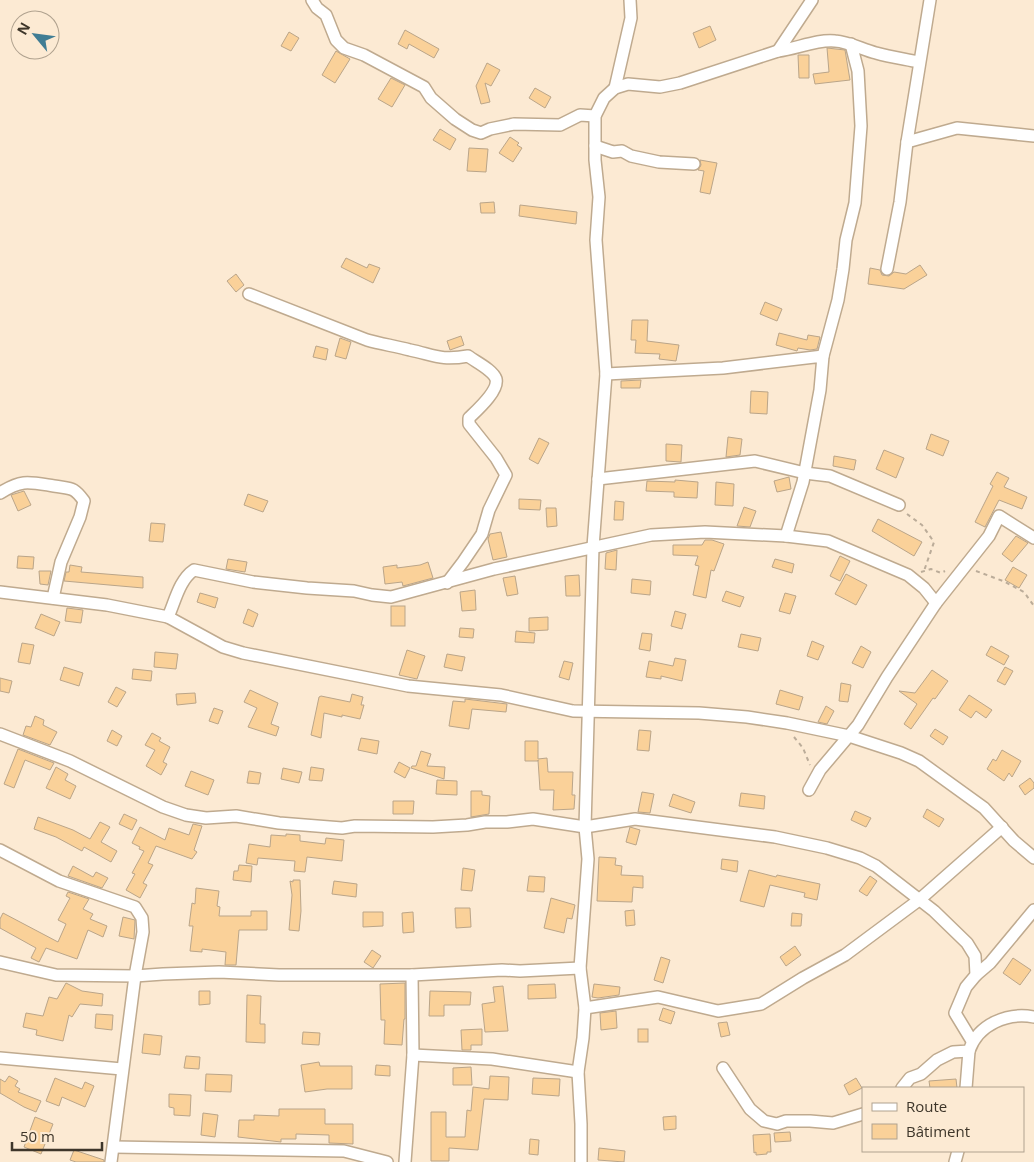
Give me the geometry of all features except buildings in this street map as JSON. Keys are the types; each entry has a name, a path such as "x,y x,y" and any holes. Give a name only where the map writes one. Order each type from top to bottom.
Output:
{"street":[{"path":"312,0 317,8 326,15 336,40 344,48 364,55 424,86 431,98 443,109 472,130 481,133 490,128 514,124 560,125 580,115 595,116"},
{"path":"615,88 631,18 630,0"},
{"path":"778,51 812,0"},
{"path":"887,268 900,202 907,142 930,0"},
{"path":"581,1162 578,1072 585,1008 580,968 588,859 585,826 593,547 606,374 596,240 599,197 595,116 604,98 615,88 628,84 660,87 680,83 778,51 834,41 851,44 875,53 919,62"},
{"path":"786,536 805,473 820,390 823,356 838,300 846,240 855,203 861,126 858,71 851,44"},
{"path":"907,142 957,128 1034,136"},
{"path":"595,146 613,152 622,151 631,156 659,162 694,164"},
{"path":"249,294 376,342 434,357 452,359 468,356 496,378 496,384 490,396 469,418 469,424 496,458 506,475 489,510 482,534 447,583"},
{"path":"606,374 723,368 823,356"},
{"path":"598,479 754,461 805,473 830,476 899,505"},
{"path":"0,494 8,488 25,482 41,482 54,486 67,486 76,491 84,501 80,517 62,562 53,598"},
{"path":"809,790 830,756 858,725 886,677 936,603 989,536 999,516 1034,538"},
{"path":"168,617 180,586 188,573 194,570 253,582 354,591 391,597 494,569 593,547 651,535 705,532 786,536 828,542 909,576 924,588 936,603"},
{"path":"0,592 106,605 168,617 223,647 277,661 408,686 502,695 573,711 747,717 794,724 849,736 919,761 984,808 1034,858"},
{"path":"0,734 70,761 163,807 186,815 206,818 236,816 288,824 342,828 355,826 433,827 533,819 585,826 635,819 775,837 826,848 860,858 876,866 934,911 967,943 975,956 976,975"},
{"path":"585,1008 658,997 718,1011 761,1004 845,955 918,900 1002,827"},
{"path":"0,850 59,881 135,907 142,918 143,926 134,976 111,1162"},
{"path":"966,1087 970,1046 955,1013 966,987 990,963 1034,910"},
{"path":"0,962 56,975 134,976 219,972 286,975 412,975 580,968"},
{"path":"405,1162 413,1056 412,975"},
{"path":"903,1087 910,1078 921,1074 937,1060 970,1046 988,1025 1002,1019 1024,1015 1034,1016"},
{"path":"413,1056 492,1060 578,1072"},
{"path":"0,1058 122,1069"},
{"path":"722,1068 750,1109 764,1121 777,1124 810,1121 833,1124 862,1114"},
{"path":"114,1146 344,1151 387,1162"}],"path":[{"path":"899,505 908,515 922,525 934,542 924,571"},
{"path":"966,567 1003,581 1024,592 1034,606"},
{"path":"909,576 931,569 941,573 946,571"},
{"path":"794,724 794,738 804,748 808,762 817,776"}]}
